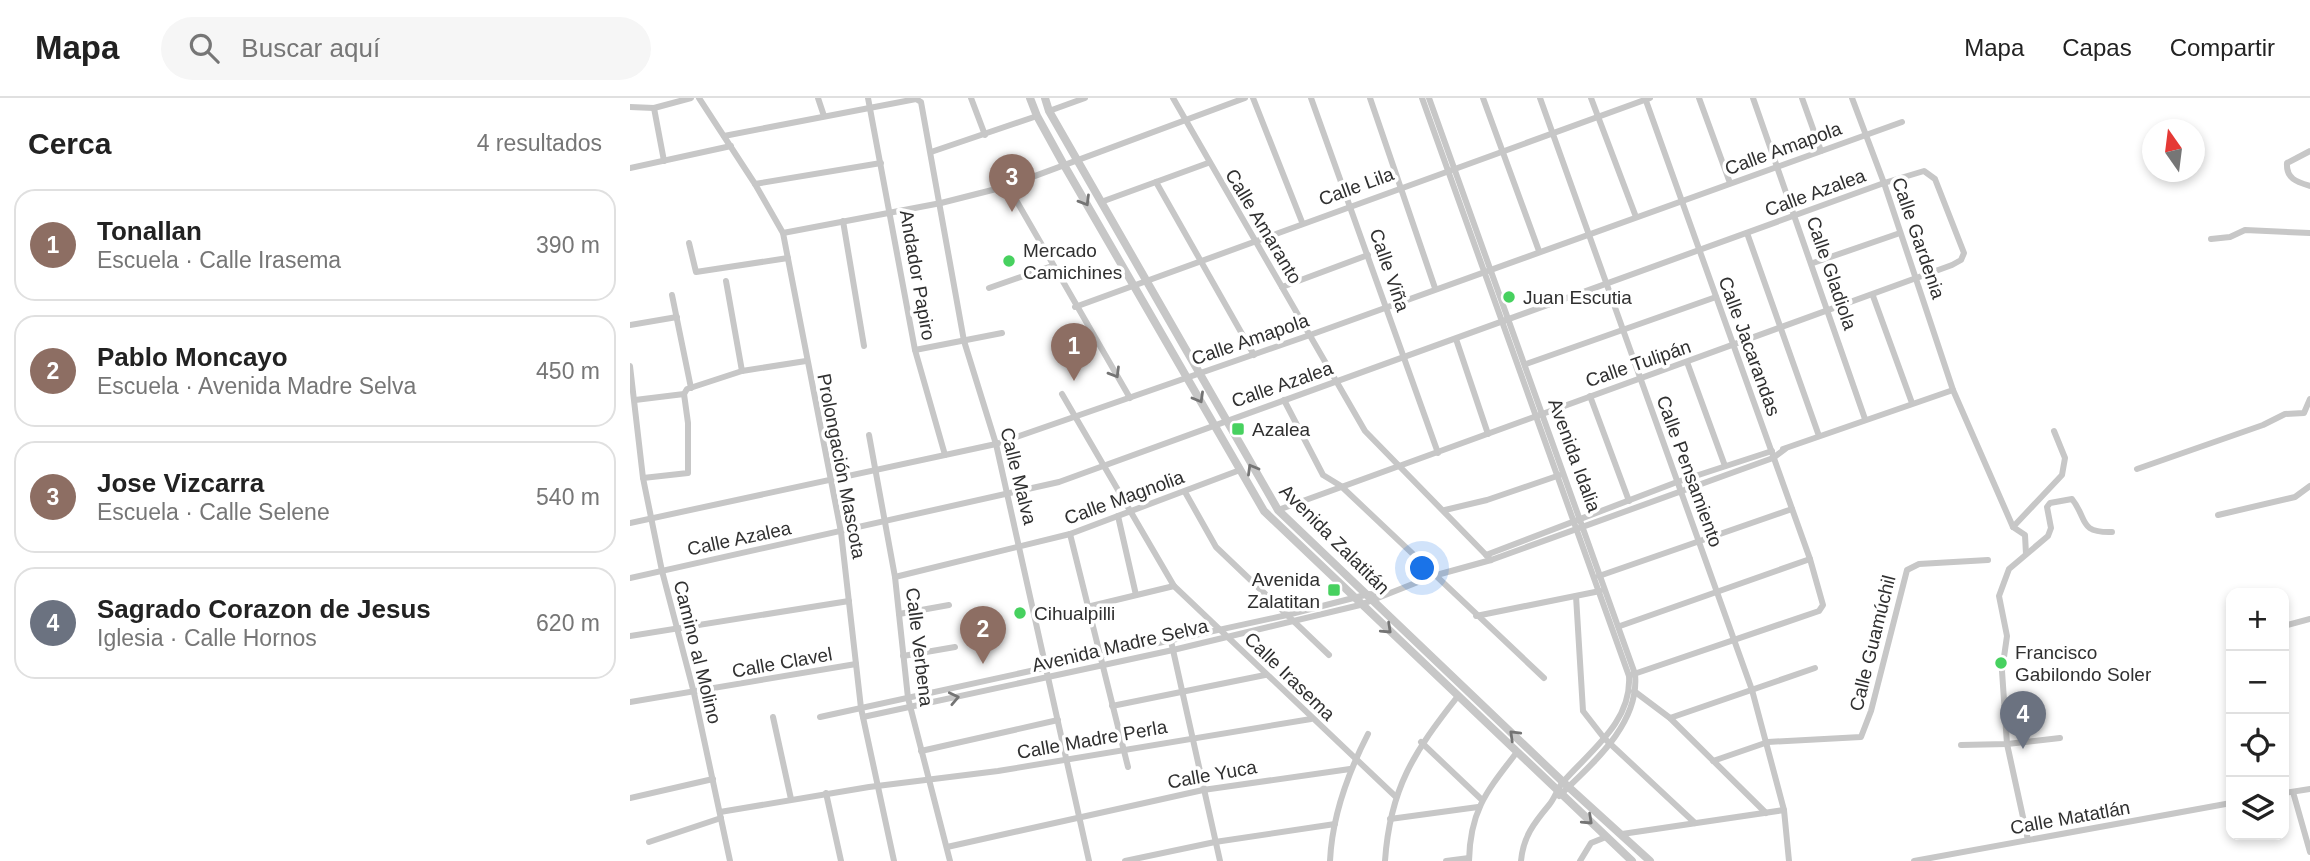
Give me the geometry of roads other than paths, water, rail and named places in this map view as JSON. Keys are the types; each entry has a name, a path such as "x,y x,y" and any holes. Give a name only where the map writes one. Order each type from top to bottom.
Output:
{"street":[{"path":"630,107 654,108 691,98"},
{"name":"Prolongación Mascota","path":"699,98 755,184 783,233 841,531 861,708 894,861"},
{"path":"818,98 824,116"},
{"name":"Andador Papiro","path":"867,98 891,212 915,350 945,455"},
{"path":"971,98 985,135"},
{"name":"Avenida Zalatitán","path":"1030,98 1037,117 1064,165 1240,470 1273,521 1517,752 1622,834 1650,861"},
{"name":"Avenida Zalatitán","path":"1045,98 1049,111 1278,510 1375,596 1632,861"},
{"path":"1049,111 1085,98"},
{"name":"Calle Amaranto","path":"1173,98 1208,163 1365,431 1489,557"},
{"path":"783,233 941,203 1008,186 1245,98"},
{"path":"1253,98 1302,222"},
{"name":"Calle Viña","path":"1311,98 1438,453"},
{"path":"1370,98 1435,288"},
{"name":"Avenida Idalia","path":"1422,98 1451,169 1598,576 1620,626 1632,675 1632,690 1623,725 1562,788"},
{"name":"Avenida Idalia","path":"1429,98 1451,169"},
{"path":"1483,98 1539,251"},
{"name":"Calle Pensamiento","path":"1540,98 1591,233 1622,330 1752,690 1784,810 1789,861"},
{"path":"1591,98 1636,217"},
{"path":"1699,98 1730,183"},
{"name":"Calle Gladiola","path":"1753,98 1813,263 1865,419"},
{"path":"1802,98 1821,151"},
{"name":"Calle Gardenia","path":"1852,98 1884,183 1953,390 2013,527 2025,535 2026,554"},
{"path":"724,136 870,106 919,99"},
{"name":"Calle Malva","path":"919,99 941,203 964,341 996,443 1089,861"},
{"name":"Calle Lila","path":"1075,307 1254,239 1646,99"},
{"name":"Calle Jacarandas","path":"1646,99 1824,605 1819,611 1734,642"},
{"path":"654,108 664,160"},
{"path":"931,152 1037,117"},
{"name":"Calle Amapola","path":"630,523 996,443 1254,355 1902,122"},
{"path":"630,168 731,146"},
{"path":"2310,151 2291,158 2287,163 2287,170 2294,180 2310,186"},
{"path":"755,184 881,163"},
{"path":"1101,202 1208,163"},
{"name":"Calle Azalea","path":"630,578 1008,496 1059,482 1918,172 1930,172 1936,179 1964,253"},
{"path":"1156,182 1254,355"},
{"path":"1008,186 1075,307 1130,398"},
{"path":"843,221 864,346"},
{"path":"2211,239 2230,237 2245,230 2310,233"},
{"path":"1747,233 1819,436"},
{"path":"1813,263 1900,233"},
{"path":"689,243 696,272 788,258"},
{"name":"Calle Tulipán","path":"1278,510 1341,485 1438,453 1916,280 1961,260 1964,253"},
{"path":"1282,287 1368,255"},
{"path":"989,288 1052,266"},
{"path":"726,281 741,372"},
{"path":"672,295 691,388"},
{"path":"1873,296 1912,403"},
{"path":"1526,364 1716,297"},
{"path":"630,325 677,317"},
{"name":"Avenida Idalia","path":"1505,321 1526,364 1540,414"},
{"path":"915,350 1002,333"},
{"path":"1456,339 1488,434"},
{"path":"635,400 684,394 691,388 741,372 806,361"},
{"path":"1688,362 1725,466"},
{"name":"Camino al Molino","path":"630,366 643,478 651,519 676,629 694,693 730,861"},
{"name":"Avenida Madre Selva","path":"863,718 1294,621 1473,563 1679,486 1953,390"},
{"path":"643,478 688,473 688,423 684,394"},
{"name":"Calle Irasema","path":"1062,394 1174,586 1395,796"},
{"path":"1590,396 1629,501"},
{"path":"2137,469 2285,414 2304,413 2310,399"},
{"path":"1284,400 1322,475 1325,492"},
{"path":"2013,527 2062,474 2065,458 2054,431"},
{"name":"Calle Verbena","path":"869,435 895,577 908,698 950,861"},
{"name":"Avenida Madre Selva","path":"1579,524 1629,501 1679,486 1725,466 1772,454"},
{"name":"Calle Magnolia","path":"895,577 1070,534 1240,470"},
{"path":"1322,475 1341,485 1433,576 1544,678"},
{"path":"1445,510 1487,500 1562,475"},
{"path":"2218,515 2295,497 2310,486"},
{"path":"1185,492 1216,547 1329,655"},
{"path":"2028,840 2007,744 2002,671 2007,636 1998,596 2009,569 2050,533 2047,507 2068,498 2076,502 2087,527 2098,532 2112,532"},
{"path":"1598,576 1792,509"},
{"path":"1118,516 1136,596"},
{"path":"1070,534 1128,767"},
{"path":"1620,626 1810,559"},
{"name":"Calle Guamúchil","path":"1713,761 1768,742 1861,737 1871,711 1907,570 1919,565 1988,560"},
{"name":"Avenida Idalia","path":"1598,576 1600,591 1632,675"},
{"path":"1087,607 1174,586"},
{"path":"1476,616 1600,591"},
{"path":"1576,596 1583,711 1607,740 1695,823"},
{"path":"630,635 849,601"},
{"name":"Avenida Madre Selva","path":"820,717 1357,602"},
{"path":"899,614 949,605"},
{"path":"2289,625 2310,619"},
{"path":"1171,641 1190,737 1220,861"},
{"path":"1632,675 1734,642"},
{"path":"903,656 955,647"},
{"name":"Calle Clavel","path":"630,702 856,664"},
{"path":"1670,719 1815,668"},
{"path":"1112,706 1265,675"},
{"path":"1632,690 1670,719 1766,813"},
{"path":"1385,861 1395,796 1421,742 1458,696"},
{"path":"773,717 792,799"},
{"name":"Calle Madre Perla","path":"649,842 721,815 792,799 1067,760 1190,737 1311,719"},
{"path":"921,751 1058,720"},
{"path":"1330,861 1335,824 1350,769 1368,734"},
{"path":"1961,745 2007,744 2060,738"},
{"path":"1421,742 1481,799"},
{"path":"1446,861 1469,859 1471,827 1481,799 1517,752"},
{"name":"Calle Yuca","path":"947,846 1203,790 1350,769"},
{"path":"630,798 713,779"},
{"path":"1521,861 1527,834 1562,788"},
{"path":"2289,792 2310,789"},
{"path":"2293,792 2307,829 2310,852"},
{"path":"826,793 841,861"},
{"name":"Calle Matatlán","path":"1914,861 1941,859 2028,840 2226,804"},
{"path":"1390,819 1478,807"},
{"path":"1622,834 1784,810"},
{"path":"1125,861 1215,842 1335,824"},
{"path":"1580,861 1591,843 1606,837"}],"place":[{"name":"Jose Vizcarra","path":"1012,212"},
{"name":"Mercado Camichines","path":"1009,261"},
{"name":"Juan Escutia","path":"1509,297"},
{"name":"Tonallan","path":"1074,381"},
{"name":"Azalea","path":"1238,429"},
{"name":"Avenida Zalatitan","path":"1334,590"},
{"name":"Cihualpilli","path":"1020,613"},
{"name":"Francisco Gabilondo Soler","path":"2001,663"},
{"name":"Pablo Moncayo","path":"983,664"},
{"name":"Sagrado Corazon de Jesus","path":"2023,749"}]}
